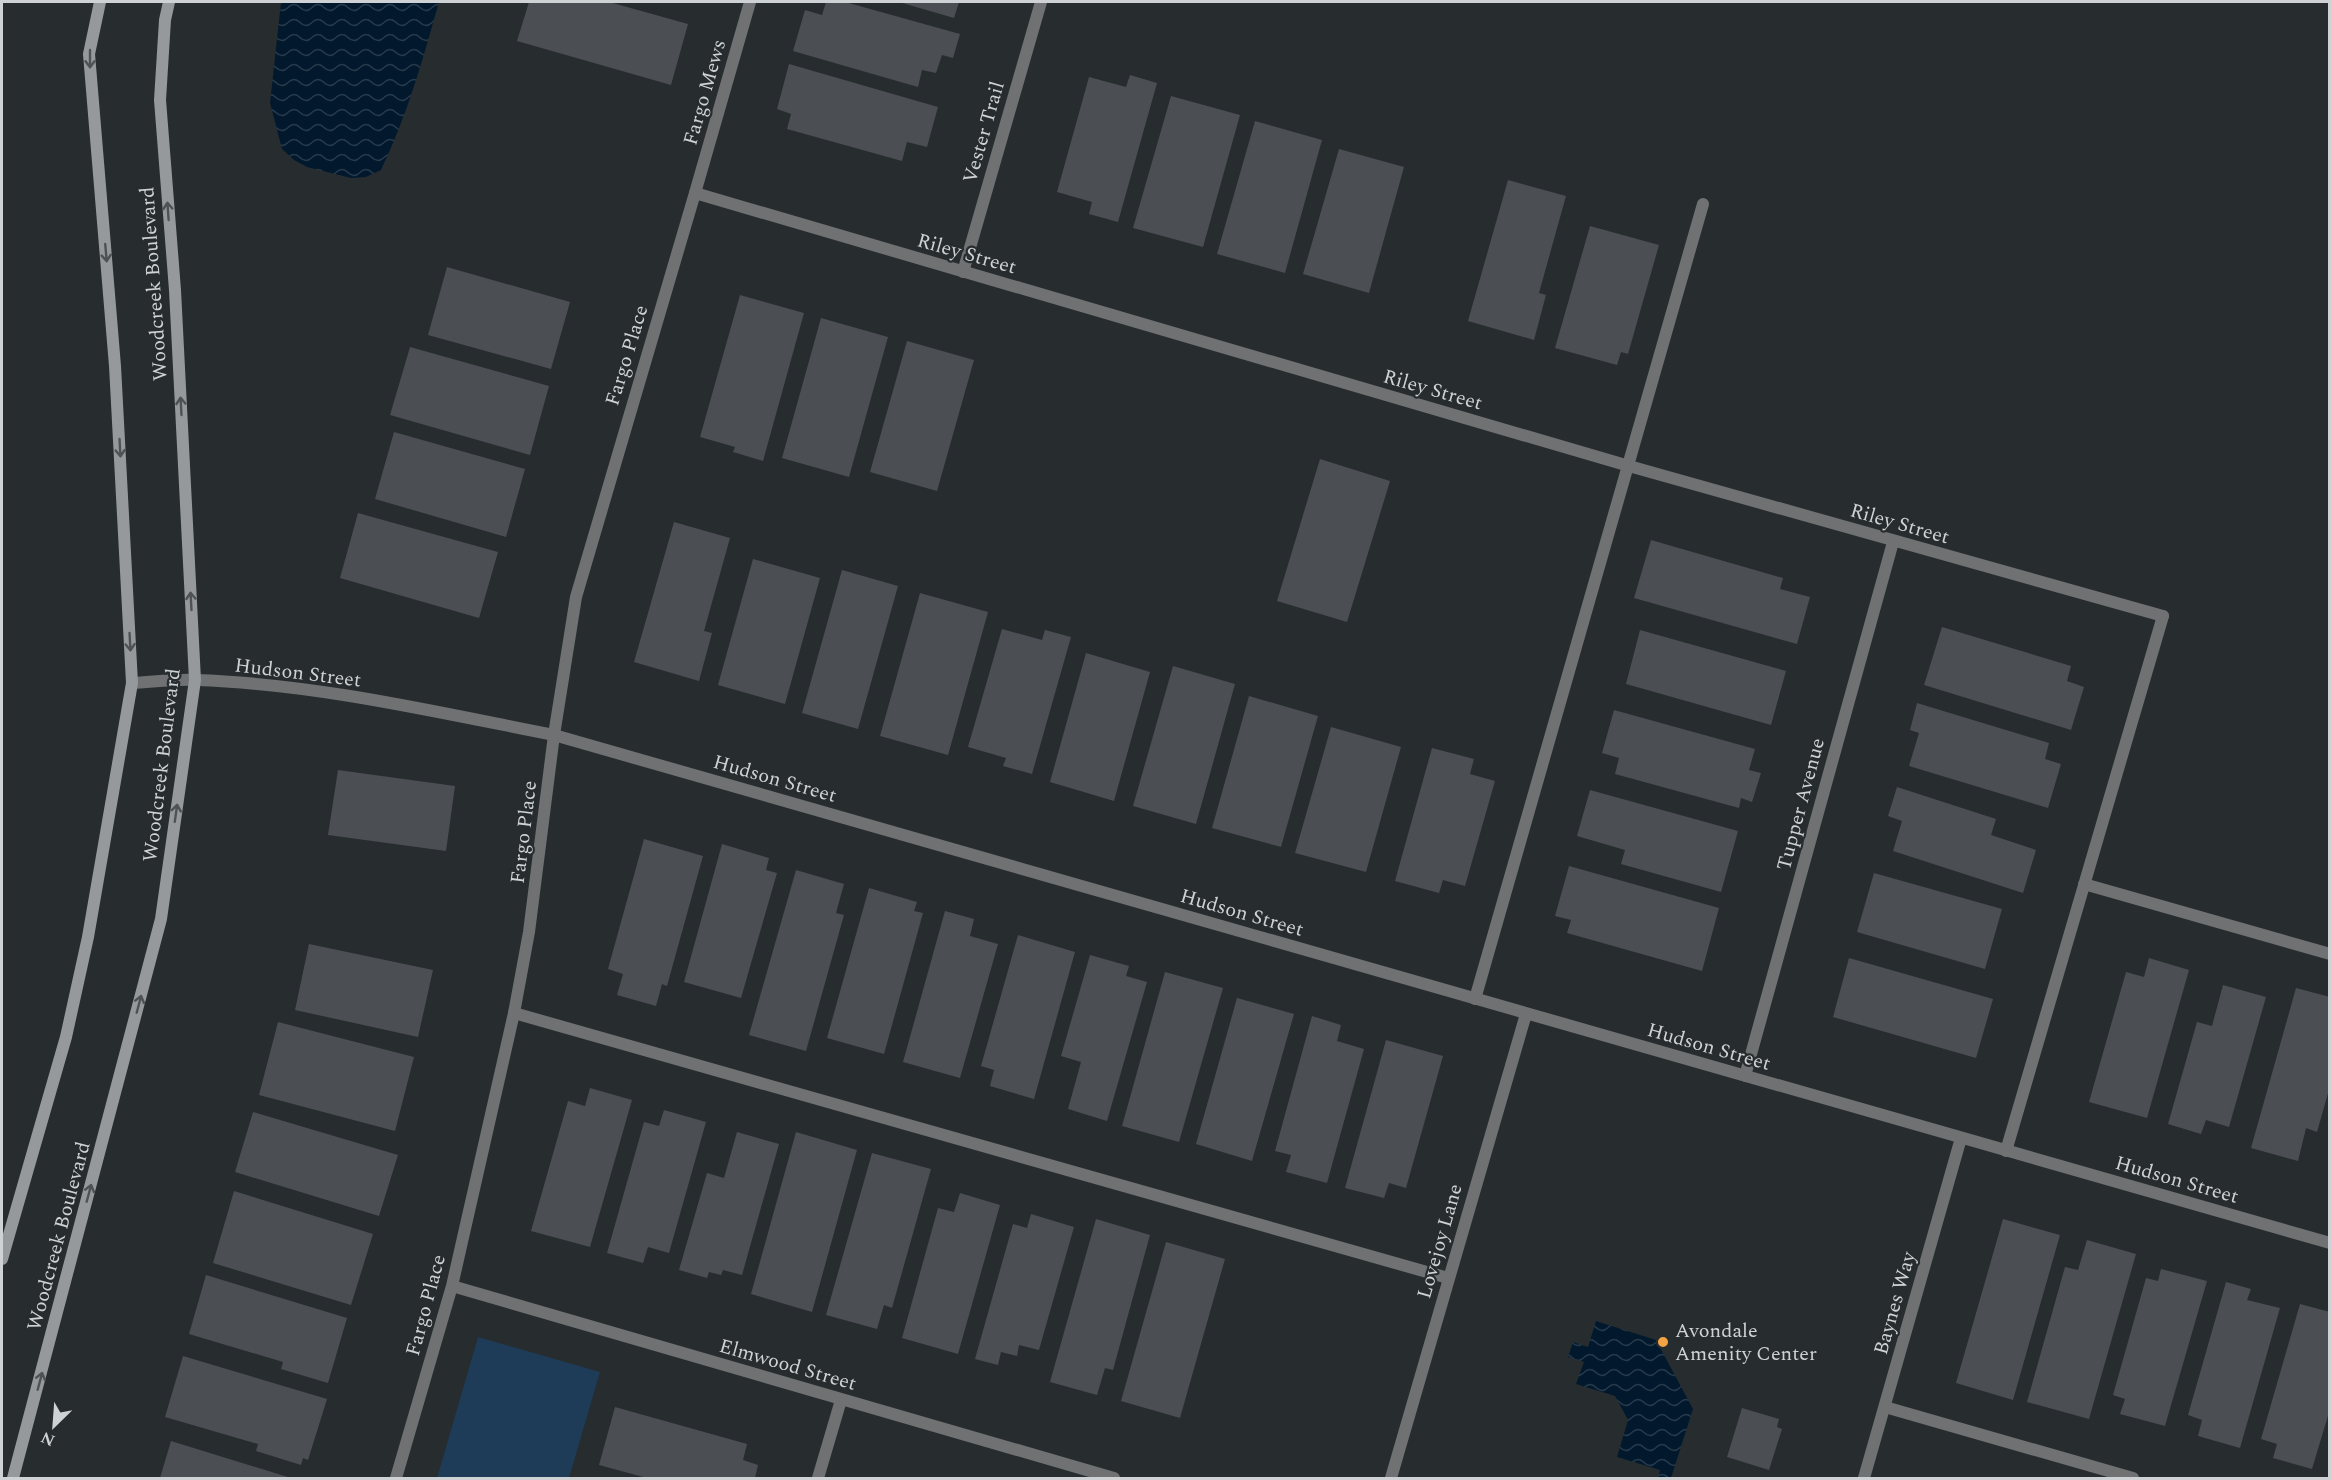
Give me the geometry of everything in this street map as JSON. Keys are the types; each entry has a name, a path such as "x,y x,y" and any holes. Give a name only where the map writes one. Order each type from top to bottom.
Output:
{"street":[{"name":"Woodcreek Boulevard","path":"2,1259 66,1037 88,937 132,683 115,366 89,54 100,2"},
{"name":"Woodcreek Boulevard","path":"14,1479 162,919 195,680 175,290 160,100 165,20 169,2"},
{"name":"Fargo Mews","path":"695,193 750,2"},
{"name":"Vester Trail","path":"963,272 1041,2"},
{"name":"Riley Street","path":"695,193 1629,466 2163,616 2084,884"},
{"name":"Fargo Place","path":"396,1479 452,1286 514,1013 535,890 554,735 576,597 695,193"},
{"path":"1475,999 1703,204"},
{"name":"Tupper Avenue","path":"1745,1076 1893,542"},
{"name":"Hudson Street","path":"132,683 195,680 291,687 405,705 554,735 2330,1243"},
{"path":"2006,1151 2084,884 2330,954"},
{"path":"514,1013 1448,1278"},
{"name":"Lovejoy Lane","path":"1391,1479 1526,1014"},
{"name":"Baynes Way","path":"1864,1479 1961,1138"},
{"name":"Elmwood Street","path":"452,1286 1114,1479"},
{"path":"818,1479 841,1400"},
{"path":"1885,1407 2133,1479"}],"shaded area":[{"path":"478,1337 600,1372 569,1478 437,1478"}],"water":[{"path":"281,2 439,2 407,108 381,170 366,177 351,178 307,167 294,160 282,149 270,103"},
{"path":"1596,1321 1656,1340 1693,1409 1671,1478 1658,1478 1660,1470 1617,1457 1628,1420 1615,1396 1576,1384 1584,1362 1568,1357 1573,1342 1588,1347"}],"building":[{"path":"529,2 609,2 688,24 671,85 517,41"},
{"path":"826,2 845,2 960,34 953,58 942,55 936,73 922,70 918,87 793,51 805,10 822,15"},
{"path":"899,2 959,2 954,18"},
{"path":"789,64 938,107 927,147 907,142 902,161 787,129 791,114 777,109"},
{"path":"1130,75 1157,83 1118,222 1089,214 1092,202 1057,192 1089,77 1126,87"},
{"path":"1171,96 1240,115 1203,247 1133,228"},
{"path":"1255,121 1322,140 1285,273 1217,254"},
{"path":"1339,149 1404,167 1369,293 1303,274"},
{"path":"1508,180 1566,196 1539,293 1546,295 1534,340 1468,321"},
{"path":"1590,226 1659,245 1628,354 1621,352 1617,365 1555,348"},
{"path":"447,267 570,302 551,369 428,335"},
{"path":"740,295 804,313 763,461 733,452 735,447 700,437"},
{"path":"821,318 888,337 849,477 782,458"},
{"path":"907,341 974,360 937,491 870,472"},
{"path":"410,347 549,386 530,455 390,415"},
{"path":"394,432 525,469 506,537 375,499"},
{"path":"1320,459 1390,481 1347,622 1277,601"},
{"path":"358,513 498,552 479,618 340,578"},
{"path":"674,522 730,538 704,631 712,633 699,681 634,662"},
{"path":"1651,540 1783,578 1780,589 1810,597 1797,644 1634,598"},
{"path":"753,559 820,578 785,704 718,685"},
{"path":"842,570 898,586 858,729 802,713"},
{"path":"920,593 988,612 948,755 880,736"},
{"path":"1942,627 2071,666 2067,681 2084,687 2071,730 1924,685"},
{"path":"1002,629 1042,640 1045,630 1071,637 1032,774 1003,766 1006,758 968,747"},
{"path":"1640,630 1786,671 1771,725 1626,684"},
{"path":"1086,653 1150,672 1114,801 1050,782"},
{"path":"1173,666 1235,684 1196,824 1133,806"},
{"path":"1249,696 1318,716 1281,847 1212,828"},
{"path":"1917,703 2049,743 2045,759 2061,764 2048,808 1909,766 1919,733 1910,730"},
{"path":"1614,710 1755,749 1749,770 1761,773 1752,802 1741,798 1739,808 1615,774 1619,758 1602,753"},
{"path":"1331,727 1401,747 1366,872 1295,853"},
{"path":"1432,748 1474,759 1470,774 1495,781 1465,886 1443,880 1439,893 1395,881"},
{"path":"338,770 455,786 446,851 328,835"},
{"path":"1897,787 1996,819 1991,835 2036,850 2023,893 1893,851 1902,821 1888,816"},
{"path":"1590,790 1738,831 1721,892 1621,864 1625,850 1577,836"},
{"path":"644,839 703,856 667,986 662,984 656,1006 617,995 623,974 608,969"},
{"path":"722,844 769,858 766,870 777,873 741,998 684,982"},
{"path":"1569,866 1719,908 1702,971 1567,933 1571,920 1555,916"},
{"path":"796,870 844,884 836,913 844,915 806,1051 749,1035"},
{"path":"1874,873 2002,909 1985,969 1857,932"},
{"path":"869,888 917,902 914,911 923,913 884,1054 827,1038"},
{"path":"945,911 974,919 970,936 998,944 960,1078 903,1062"},
{"path":"1018,935 1075,952 1034,1099 990,1086 994,1070 981,1066"},
{"path":"309,944 433,970 418,1037 295,1010"},
{"path":"1090,955 1129,966 1126,976 1147,982 1107,1121 1068,1109 1081,1062 1061,1056"},
{"path":"1849,958 1993,999 1976,1058 1833,1017"},
{"path":"2149,958 2189,970 2147,1118 2089,1102 2126,972 2144,977"},
{"path":"1165,972 1223,988 1179,1142 1122,1126"},
{"path":"2223,985 2266,997 2229,1127 2206,1120 2201,1134 2168,1124 2197,1022 2212,1026"},
{"path":"2296,988 2330,997 2330,1086 2317,1132 2306,1128 2298,1161 2251,1148"},
{"path":"1237,998 1294,1014 1252,1161 1196,1144"},
{"path":"1312,1016 1341,1025 1337,1041 1364,1049 1327,1183 1286,1172 1291,1155 1275,1151"},
{"path":"278,1022 414,1057 395,1131 259,1095"},
{"path":"1386,1040 1443,1056 1406,1188 1389,1183 1384,1198 1345,1188"},
{"path":"590,1088 632,1100 590,1247 531,1231 568,1101 585,1106"},
{"path":"664,1110 706,1122 669,1253 648,1247 643,1263 607,1253 644,1122 659,1126"},
{"path":"253,1112 398,1155 379,1216 235,1172"},
{"path":"737,1132 779,1144 742,1275 723,1270 721,1275 709,1272 707,1278 679,1270 707,1173 724,1178"},
{"path":"796,1132 857,1150 812,1312 751,1294"},
{"path":"872,1153 931,1169 892,1308 884,1305 877,1329 826,1315"},
{"path":"234,1191 373,1234 351,1305 213,1263"},
{"path":"960,1193 1000,1205 958,1354 902,1338 938,1208 954,1212"},
{"path":"1031,1214 1074,1227 1039,1350 1019,1345 1017,1356 1001,1352 998,1365 975,1359 1013,1224 1027,1228"},
{"path":"1096,1219 1150,1235 1113,1370 1105,1368 1097,1395 1050,1382"},
{"path":"2003,1219 2060,1235 2013,1400 1956,1383"},
{"path":"2087,1240 2136,1254 2089,1419 2027,1402 2065,1267 2078,1270"},
{"path":"1166,1242 1225,1259 1180,1418 1121,1401"},
{"path":"2161,1269 2207,1281 2165,1426 2120,1414 2125,1399 2113,1395 2146,1278 2158,1281"},
{"path":"206,1275 347,1318 328,1383 281,1369 283,1362 189,1334"},
{"path":"2226,1282 2251,1289 2247,1300 2280,1308 2240,1448 2198,1436 2202,1420 2188,1415"},
{"path":"2300,1304 2330,1312 2330,1409 2312,1469 2273,1458 2277,1444 2261,1439"},
{"path":"183,1356 327,1399 308,1460 303,1458 301,1465 256,1451 258,1444 165,1417"},
{"path":"615,1407 747,1444 743,1460 758,1465 755,1478 647,1478 599,1465"},
{"path":"1742,1408 1779,1419 1777,1427 1782,1429 1769,1470 1727,1457"},
{"path":"171,1441 291,1478 160,1478"}],"place":[{"name":"Avondale Amenity Center","path":"1663,1342"}]}
